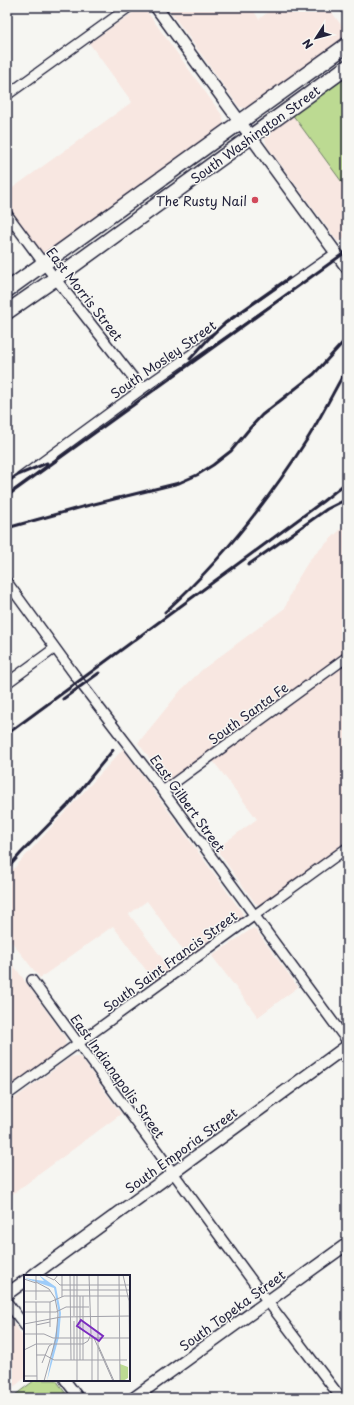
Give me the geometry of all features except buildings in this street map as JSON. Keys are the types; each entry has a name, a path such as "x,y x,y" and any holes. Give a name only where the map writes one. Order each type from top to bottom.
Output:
{"main road":[{"name":"South Washington Street","path":"7,290 347,45"},
{"name":"South Washington Street","path":"7,312 252,137 347,67"}],"street":[{"path":"7,95 129,7"},
{"path":"156,7 347,268"},
{"name":"East Morris Street","path":"7,214 44,264 142,389"},
{"name":"South Mosley Street","path":"7,488 142,389 336,253"},
{"name":"East Gilbert Street","path":"7,582 347,1041"},
{"path":"7,683 55,648"},
{"name":"South Santa Fe","path":"163,791 345,662"},
{"name":"South Saint Francis Street","path":"7,1095 347,848"},
{"name":"East Indianapolis Street","path":"32,980 268,1302 342,1398"},
{"name":"South Emporia Street","path":"33,1275 347,1046"},
{"name":"South Topeka Street","path":"134,1398 347,1244"},
{"path":"7,1294 24,1282"},
{"path":"7,1302 24,1325"},
{"path":"67,1381 79,1398"}],"shaded area":[{"path":"167,7 251,7 259,19 275,7 328,7 347,33 347,38 253,107 239,107"},
{"path":"138,9 144,10 148,13 222,115 224,121 222,126 217,131 52,252 43,253 36,249 7,207 7,192 132,102 89,43"},
{"path":"292,114 347,189 347,236 338,242 267,146 265,140 268,131"},
{"path":"347,523 347,842 263,904 259,905 255,903 216,849 257,819 207,753 171,780 167,781 138,743 181,690 203,669 285,608 294,585 310,559"},
{"path":"123,749 242,912 243,917 188,957 147,901 129,914 171,970 155,982 113,926 40,978 7,936 7,876"},
{"path":"253,928 298,987 258,1017 212,956"},
{"path":"7,956 65,1037 66,1043 59,1052 7,1089"},
{"path":"76,1056 81,1058 121,1114 7,1198 7,1104 71,1057"},
{"path":"7,1315 24,1338 24,1379 7,1392"}],"green space":[{"path":"347,74 347,189 292,114"},
{"path":"34,1381 57,1381 69,1398 11,1398"}],"railway":[{"path":"7,496 347,251"},
{"path":"190,359 225,323 289,278"},
{"path":"7,528 82,507 179,483 197,475 231,451 262,415 314,374 347,338"},
{"path":"165,612 224,551 277,485 308,438 347,368"},
{"path":"7,482 18,475 47,463"},
{"path":"7,734 347,482"},
{"path":"248,565 327,509 347,499"},
{"path":"63,699 99,673"},
{"path":"7,869 68,805 113,750"}],"place":[{"name":"The Rusty Nail","path":"255,200"}]}
